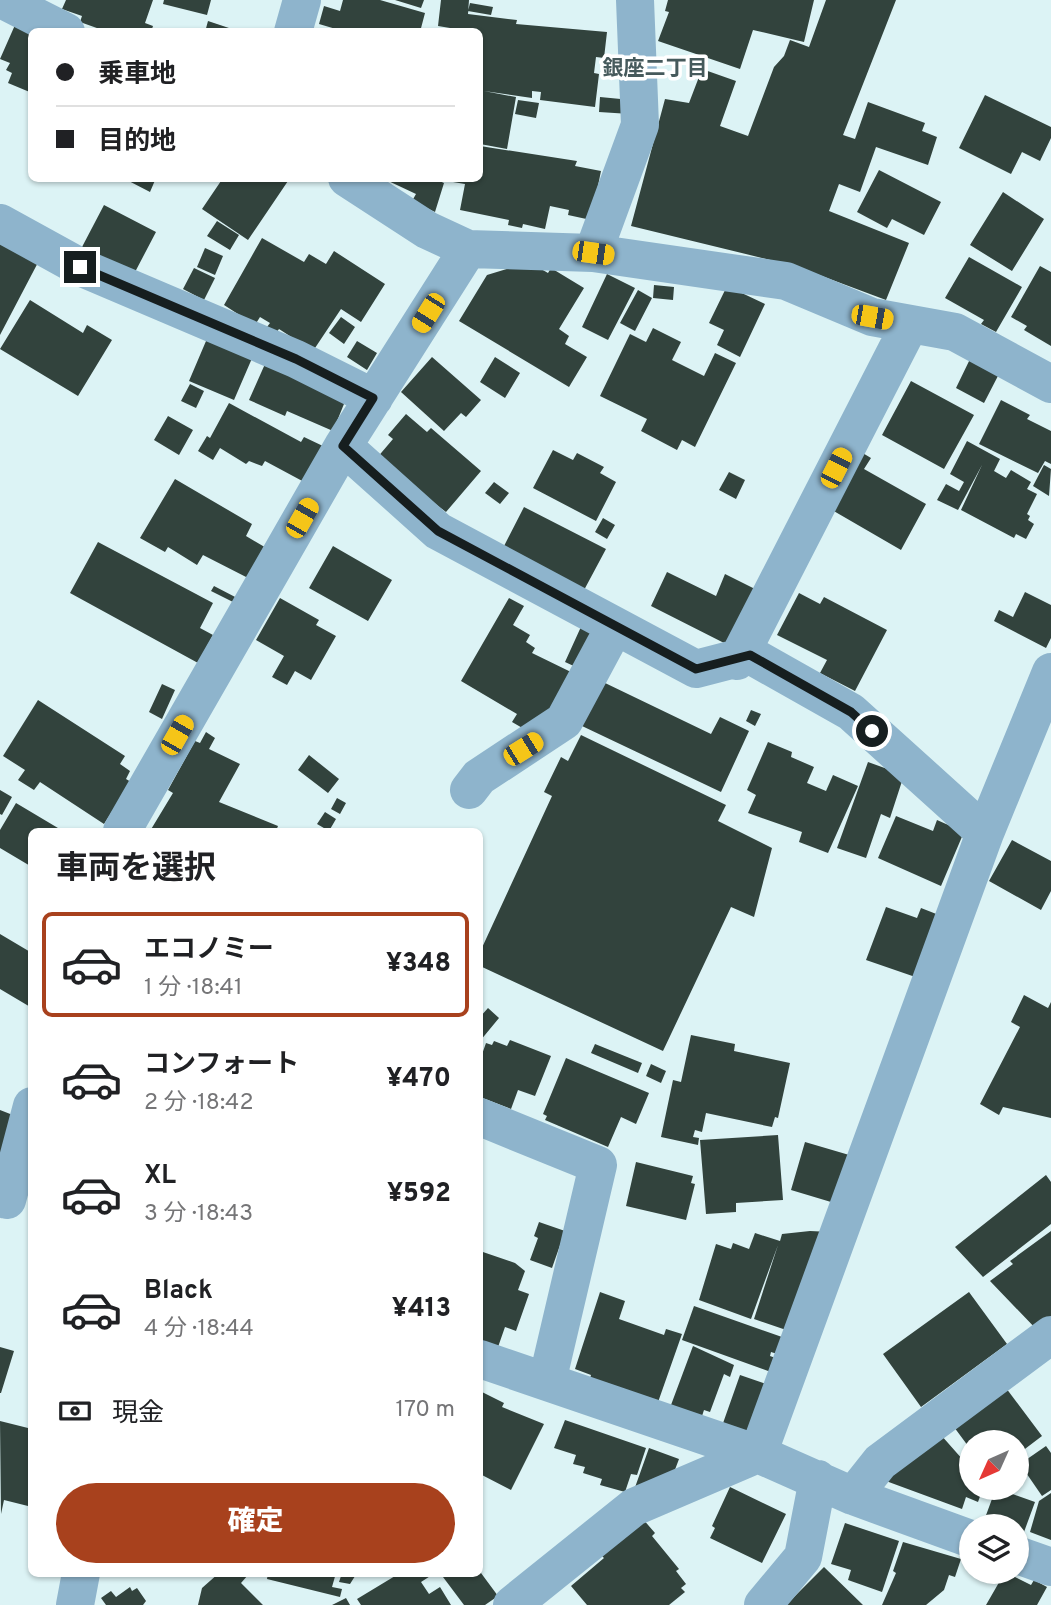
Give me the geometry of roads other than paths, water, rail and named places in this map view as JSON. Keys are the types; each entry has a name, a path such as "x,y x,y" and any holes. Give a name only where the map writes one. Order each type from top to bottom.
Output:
{"street":[{"path":"3,0 58,28"},
{"path":"294,28 302,0"},
{"path":"593,253 640,125 635,0"},
{"path":"353,182 427,230 468,249 593,253 786,281 872,317 955,332 1051,384"},
{"path":"0,223 80,267 296,359 373,398"},
{"path":"124,828 343,446 468,249"},
{"path":"737,661 910,324"},
{"path":"343,446 438,531 696,669 737,661 750,655 851,712 985,833"},
{"path":"468,790 479,776 564,721 615,626"},
{"path":"512,1605 634,1507 758,1454 985,833 1051,672"},
{"path":"483,1118 598,1165 547,1382"},
{"path":"13,1202 28,1126"},
{"path":"853,1496 880,1462 1047,1346"},
{"path":"483,1360 758,1454 853,1496 959,1535"},
{"path":"763,1605 803,1557 818,1479"},
{"path":"1029,1559 1051,1567"},
{"path":"75,1605 80,1577"}],"district":[{"name":"銀座二丁目","path":"655,68"}]}
